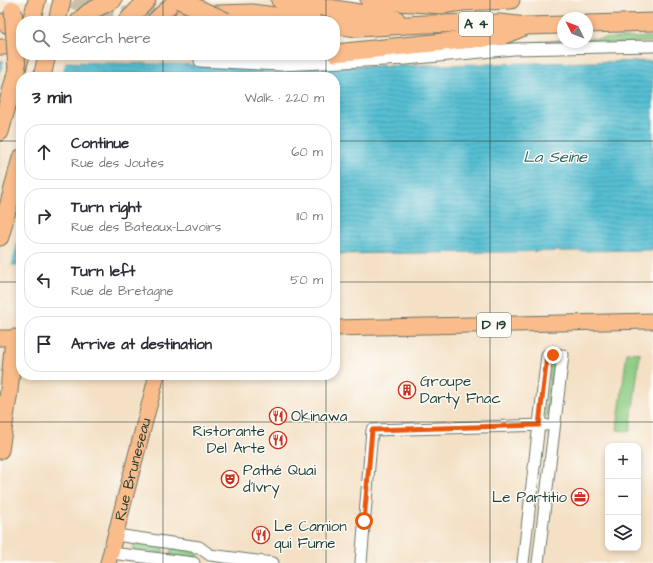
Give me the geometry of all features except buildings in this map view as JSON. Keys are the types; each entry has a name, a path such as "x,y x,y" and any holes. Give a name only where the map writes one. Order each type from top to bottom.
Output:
{"highway":[{"path":"9,0 15,21 16,32"},
{"path":"58,16 62,0"},
{"path":"84,16 96,0"},
{"path":"85,16 101,5 113,0"},
{"path":"132,16 147,0"},
{"path":"280,0 425,24"},
{"path":"369,0 422,5 441,5 458,1"},
{"name":"A 4","path":"458,1 511,0"},
{"path":"182,7 210,16"},
{"path":"182,7 275,16"},
{"path":"593,24 653,22"},
{"name":"A 4","path":"425,24 500,23 526,26 557,25"},
{"path":"340,26 356,28 425,24"},
{"path":"340,52 502,36 526,26"},
{"path":"340,41 401,46"},
{"path":"44,72 47,60"},
{"path":"0,132 16,74"},
{"path":"0,237 16,177"},
{"path":"0,450 9,391 12,338"}],"main road":[{"path":"159,16 176,0"},
{"name":"D 19","path":"340,328 653,321"},
{"name":"Rue Bruneseau","path":"115,557 123,536 145,419 156,380"}],"street":[{"path":"200,61 280,65 406,59 514,49 653,46"},
{"path":"523,563 547,356 563,355 538,563"},
{"path":"361,563 372,430 539,425 554,426"},
{"path":"123,536 199,547 210,555 273,563"},
{"path":"164,560 166,543"},
{"path":"199,563 210,555"},
{"path":"115,557 194,563"}],"green space":[{"path":"653,37 653,42 593,44 593,39"},
{"path":"557,40 557,44 501,44"},
{"path":"627,352 640,353 630,431 617,430"},
{"path":"551,360 557,360 553,414 545,415"},
{"path":"134,544 161,546 163,548 163,552 162,554 132,551"},
{"path":"172,548 198,552 199,556 195,559 171,556 170,552"}],"water":[{"name":"La Seine","path":"0,61 314,67 653,61 653,250 340,254 340,72 16,72 16,265 0,265"}],"pier":[{"path":"4,60 66,61 63,72 16,72 16,248 11,267 0,267 0,73"}],"tunnel":[{"path":"74,0 100,11 114,14 141,16 184,15"}],"place":[{"name":"Groupe Darty Fnac","path":"407,390"},
{"name":"Okinawa","path":"278,416"},
{"name":"Ristorante Del Arte","path":"278,440"},
{"name":"Pathé Quai d'Ivry","path":"230,479"},
{"name":"Le Partitio","path":"580,497"},
{"name":"Le Camion qui Fume","path":"261,535"}],"route":[{"path":"364,521 372,430 539,425 547,356 553,355"}]}
